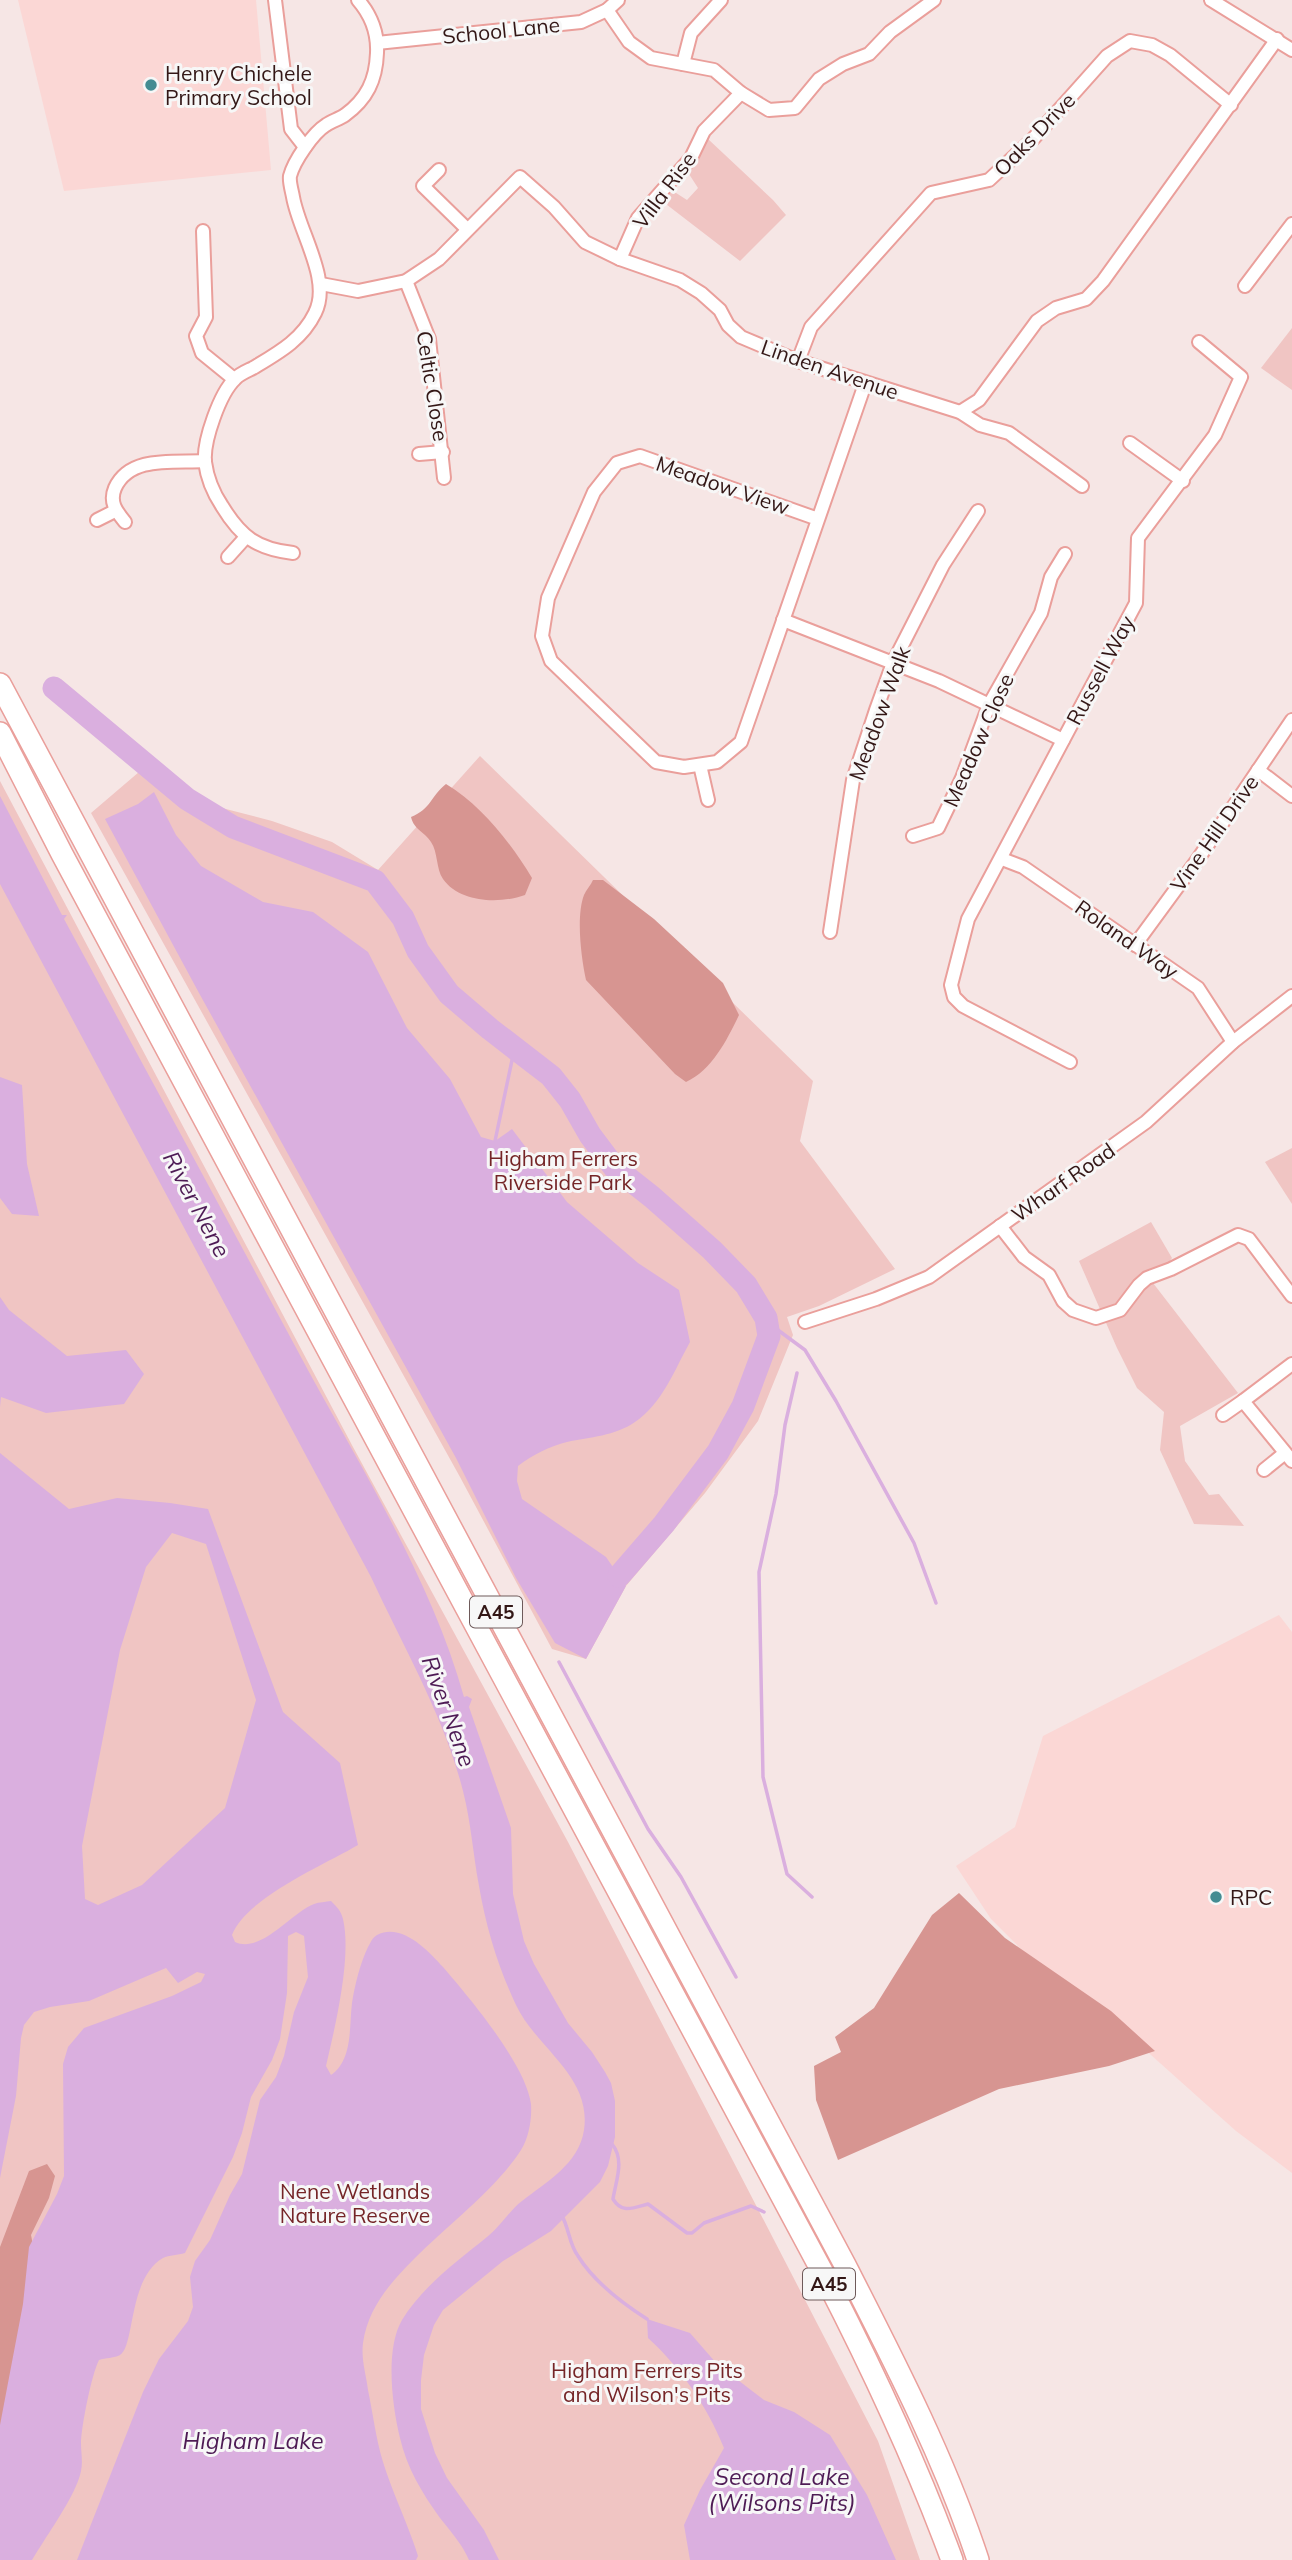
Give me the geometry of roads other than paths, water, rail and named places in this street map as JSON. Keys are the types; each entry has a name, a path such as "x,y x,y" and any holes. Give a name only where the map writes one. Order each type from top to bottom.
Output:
{"highway":[{"name":"A45","path":"0,684 845,2265 905,2382 948,2480 978,2560"},
{"name":"A45","path":"0,733 68,866 824,2275 864,2354 927,2491 953,2560"}],"street":[{"path":"275,0 291,129 305,147"},
{"path":"293,553 269,550 246,537 230,519 215,495 205,461 208,437 218,406 234,379 283,350 303,333 317,310 321,284 295,211 290,178 305,147 324,126 343,117 366,96 377,68 377,43 370,13 358,0"},
{"name":"School Lane","path":"377,43 581,22 607,10 618,0"},
{"path":"683,64 691,33 721,0"},
{"path":"1211,0 1292,50"},
{"path":"607,10 629,41 650,58 714,70 741,93 769,110 795,108 820,79 843,64 869,54 926,2"},
{"path":"960,412 979,400 1037,321 1056,308 1086,299 1103,281 1277,39"},
{"name":"Oaks Drive","path":"798,361 811,327 931,193 989,180 1033,139 1107,56 1130,41 1152,45 1170,55 1231,105"},
{"name":"Villa Rise","path":"620,258 638,218 691,158 704,131 741,93"},
{"path":"439,170 423,186 467,229"},
{"name":"Linden Avenue","path":"321,284 358,291 406,281 439,258 520,177 554,207 585,243 681,280 720,310 728,325 741,337 798,361 864,384 960,412 980,425 1009,433 1082,486"},
{"path":"1245,286 1292,224"},
{"path":"203,231 206,317 196,336 202,353 234,379"},
{"name":"Celtic Close","path":"406,281 429,339 444,478"},
{"name":"Russell Way","path":"1070,1062 963,1006 954,997 951,985 968,919 1136,603 1138,538 1215,435 1241,377 1199,342"},
{"name":"Meadow View","path":"818,519 640,456 617,463 594,492 548,598 542,636 551,661 656,762 684,767 717,762 741,742 818,519 864,384"},
{"path":"1130,443 1183,481"},
{"name":"Celtic Close","path":"419,454 443,452"},
{"path":"125,523 115,510 111,497 120,477 141,464 205,461"},
{"path":"97,520 115,510"},
{"name":"Meadow Walk","path":"830,932 853,780 893,663 943,565 978,511"},
{"path":"228,557 246,537"},
{"name":"Meadow Close","path":"913,836 938,828 962,778 989,705 1041,613 1051,577 1065,554"},
{"path":"783,620 939,681 1063,740"},
{"name":"Vine Hill Drive","path":"1135,944 1198,859 1292,720"},
{"path":"700,765 708,800"},
{"path":"1258,770 1292,796"},
{"name":"Roland Way","path":"1002,859 1023,867 1198,988 1233,1042"},
{"name":"Wharf Road","path":"805,1322 929,1278 1146,1122 1233,1042 1292,996"},
{"path":"1000,1226 1024,1257 1049,1275 1062,1301 1084,1315 1096,1318 1120,1310 1147,1278 1171,1269 1238,1235 1249,1239 1292,1296"},
{"path":"1223,1415 1292,1364"},
{"path":"1243,1401 1289,1457 1264,1470"}],"water":[{"path":"154,792 176,835 201,866 263,902 313,912 368,952 407,1028 450,1079 481,1137 495,1141 512,1129 567,1202 638,1263 679,1290 690,1342 653,1406 627,1427 554,1446 518,1466 517,1481 522,1499 606,1557 626,1586 586,1659 555,1643 516,1578 456,1458 105,819 138,804"},
{"name":"River Nene","path":"0,796 62,915 67,915 64,919 416,1572 435,1613 464,1697 472,1699 469,1707 511,1828 513,1894 524,1941 568,2023 592,2052 611,2083 615,2101 615,2137 608,2166 600,2182 551,2231 503,2261 443,2310 434,2325 424,2355 421,2409 435,2453 447,2478 484,2530 499,2560 469,2560 416,2480 403,2449 397,2425 392,2378 393,2346 402,2320 430,2285 492,2233 517,2205 551,2179 576,2153 584,2130 580,2094 560,2063 525,2021 504,1976 493,1947 482,1901 463,1791 445,1736 422,1682 371,1577 0,884"},
{"path":"0,1077 22,1085 27,1164 39,1216 12,1214 0,1198"},
{"path":"0,1297 9,1310 67,1356 126,1350 144,1374 124,1404 46,1413 1,1397 0,1407"},
{"name":"Higham Lake","path":"0,1453 69,1509 117,1498 208,1509 283,1712 340,1763 358,1845 269,1896 240,1921 232,1935 235,1942 255,1942 276,1931 314,1904 331,1901 338,1909 343,1919 345,1953 341,1992 326,2066 331,2075 338,2069 347,2052 352,2003 360,1967 368,1947 377,1935 395,1932 422,1946 454,1980 508,2051 527,2088 531,2116 528,2134 521,2150 499,2179 397,2277 375,2307 366,2330 363,2361 378,2444 418,2556 416,2560 77,2560 143,2392 159,2359 188,2321 193,2307 190,2277 195,2261 210,2240 242,2174 260,2100 276,2077 284,2056 294,2012 308,1977 304,1936 296,1932 288,1936 287,1993 280,2039 272,2060 251,2097 233,2157 185,2253 163,2258 144,2280 125,2349 118,2356 99,2360 85,2413 81,2444 82,2468 78,2481 32,2560 0,2560 0,2425 23,2304 29,2247 64,2176 63,2064 68,2047 84,2028 172,1996 201,1982 205,1974 197,1972 178,1983 166,1968 89,2001 34,2012 24,2025 21,2038 16,2096 0,2178","holes":["172,1533 206,1544 256,1700 225,1808 142,1885 98,1905 85,1899 82,1846 120,1650 146,1567"]},
{"name":"Second Lake (Wilsons Pits)","path":"647,2319 690,2333 717,2364 764,2400 794,2412 830,2435 867,2495 896,2560 690,2560 684,2525 724,2448 710,2417 692,2388 648,2338"}],"waterway":[{"path":"54,688 187,799 233,827 375,881 403,918 418,951 449,994 551,1076 614,1167 712,1250 746,1285 766,1318 769,1336 743,1406 718,1452 664,1524 619,1576"},
{"path":"495,1141 515,1046"},
{"path":"767,1322 805,1350 836,1401 914,1543 936,1603"},
{"path":"797,1373 759,1572 763,1777 787,1874 812,1897"},
{"path":"559,1662 648,1829 681,1877 736,1977"},
{"path":"612,2144 619,2163 613,2199 620,2207 628,2209 648,2204 687,2233 692,2233 704,2223 751,2206 764,2212"},
{"path":"562,2216 575,2251 592,2275 647,2319"}],"place":[{"name":"Henry Chichele Primary School","path":"151,85"},
{"name":"RPC","path":"1216,1897"}],"park label":[{"name":"Higham Ferrers Riverside Park","path":"563,1170"},
{"name":"Nene Wetlands Nature Reserve","path":"355,2203"},
{"name":"Higham Ferrers Pits and Wilson's Pits","path":"647,2382"}]}
